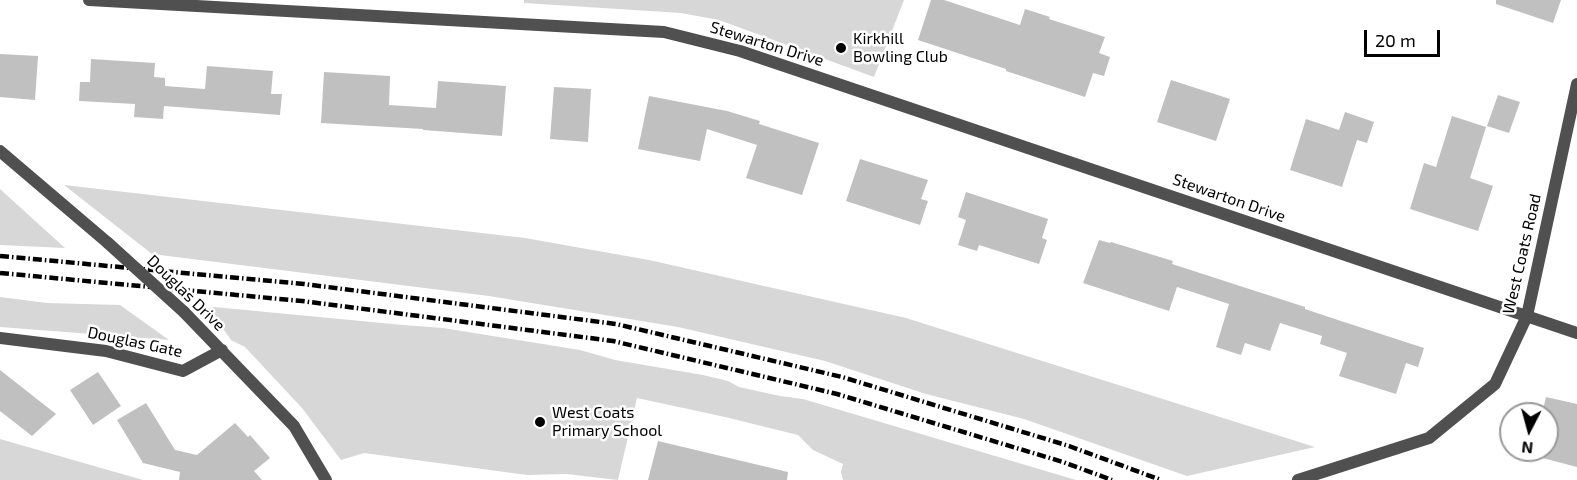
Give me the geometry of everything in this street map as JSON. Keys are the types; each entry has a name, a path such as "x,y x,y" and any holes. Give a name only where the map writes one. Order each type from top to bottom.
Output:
{"street":[{"name":"Stewarton Drive","path":"89,0 664,32 740,51 1577,333"},
{"name":"West Coats Road","path":"1298,480 1429,438 1495,384 1527,316 1577,84"},
{"name":"Douglas Drive","path":"0,151 108,243 222,350 294,426 326,480"},
{"name":"Douglas Gate","path":"0,338 106,351 183,372 222,350"}],"shaded area":[{"name":"Kirkhill Bowling Club","path":"524,0 904,0 874,77 719,20 681,13 524,3"},
{"path":"64,185 525,238 649,260 906,318 1315,447 1187,476 1024,419 926,394 825,361 678,327 489,296 152,254"},
{"path":"0,189 65,248 0,245"},
{"path":"0,297 47,303 120,305 169,340 0,327"},
{"path":"209,308 443,328 580,350 615,360 703,375 728,381 739,387 803,399 1076,480 843,480 841,472 843,464 813,450 798,435 637,398 618,480 566,474 527,475 364,453 341,460 302,408 245,347 231,340 210,313"},
{"path":"0,439 143,480 0,480"}],"building":[{"path":"931,0 944,0 1020,25 1025,9 1105,37 1099,53 1110,57 1104,76 1093,73 1085,97 918,40"},
{"path":"1496,0 1561,0 1553,23 1496,4"},
{"path":"0,54 38,56 35,100 0,97"},
{"path":"91,59 155,63 154,77 165,78 165,86 205,89 207,66 273,71 271,94 282,94 280,115 164,106 163,119 134,117 135,104 79,101 80,82 90,82"},
{"path":"324,72 390,76 389,105 436,108 438,81 506,86 502,136 321,123"},
{"path":"1171,80 1230,99 1216,141 1157,122"},
{"path":"554,87 591,89 588,142 550,139"},
{"path":"1498,95 1520,102 1509,133 1487,126"},
{"path":"649,96 727,111 819,143 802,195 746,178 757,145 707,129 700,161 638,149"},
{"path":"1345,112 1374,122 1367,143 1357,140 1342,187 1290,170 1306,119 1339,130"},
{"path":"1452,116 1486,127 1470,178 1493,186 1478,231 1410,209 1424,163 1436,167"},
{"path":"860,159 928,180 921,199 928,201 920,225 846,201"},
{"path":"966,192 1048,219 1042,238 1047,240 1039,264 979,245 977,251 958,245 966,220 958,217"},
{"path":"1099,240 1173,261 1172,264 1424,348 1418,367 1406,363 1396,394 1339,376 1347,353 1320,344 1322,336 1280,323 1270,351 1245,343 1241,355 1216,347 1229,304 1177,287 1169,311 1083,283"},
{"path":"0,370 56,414 32,436 0,411"},
{"path":"98,372 121,406 93,425 70,390"},
{"path":"1546,397 1577,404 1577,467 1558,462 1559,402 1545,402"},
{"path":"146,403 175,450 197,455 235,423 248,437 250,435 270,458 254,471 262,480 179,480 180,472 143,463 117,420"},
{"path":"658,441 788,472 787,480 648,480"}],"railway":[{"path":"0,256 304,284 616,324 842,377 1069,446 1161,480"},
{"path":"0,273 302,301 613,341 837,394 1063,462 1112,480"}],"place":[{"name":"Kirkhill Bowling Club","path":"841,48"},
{"name":"West Coats Primary School","path":"540,422"}]}
